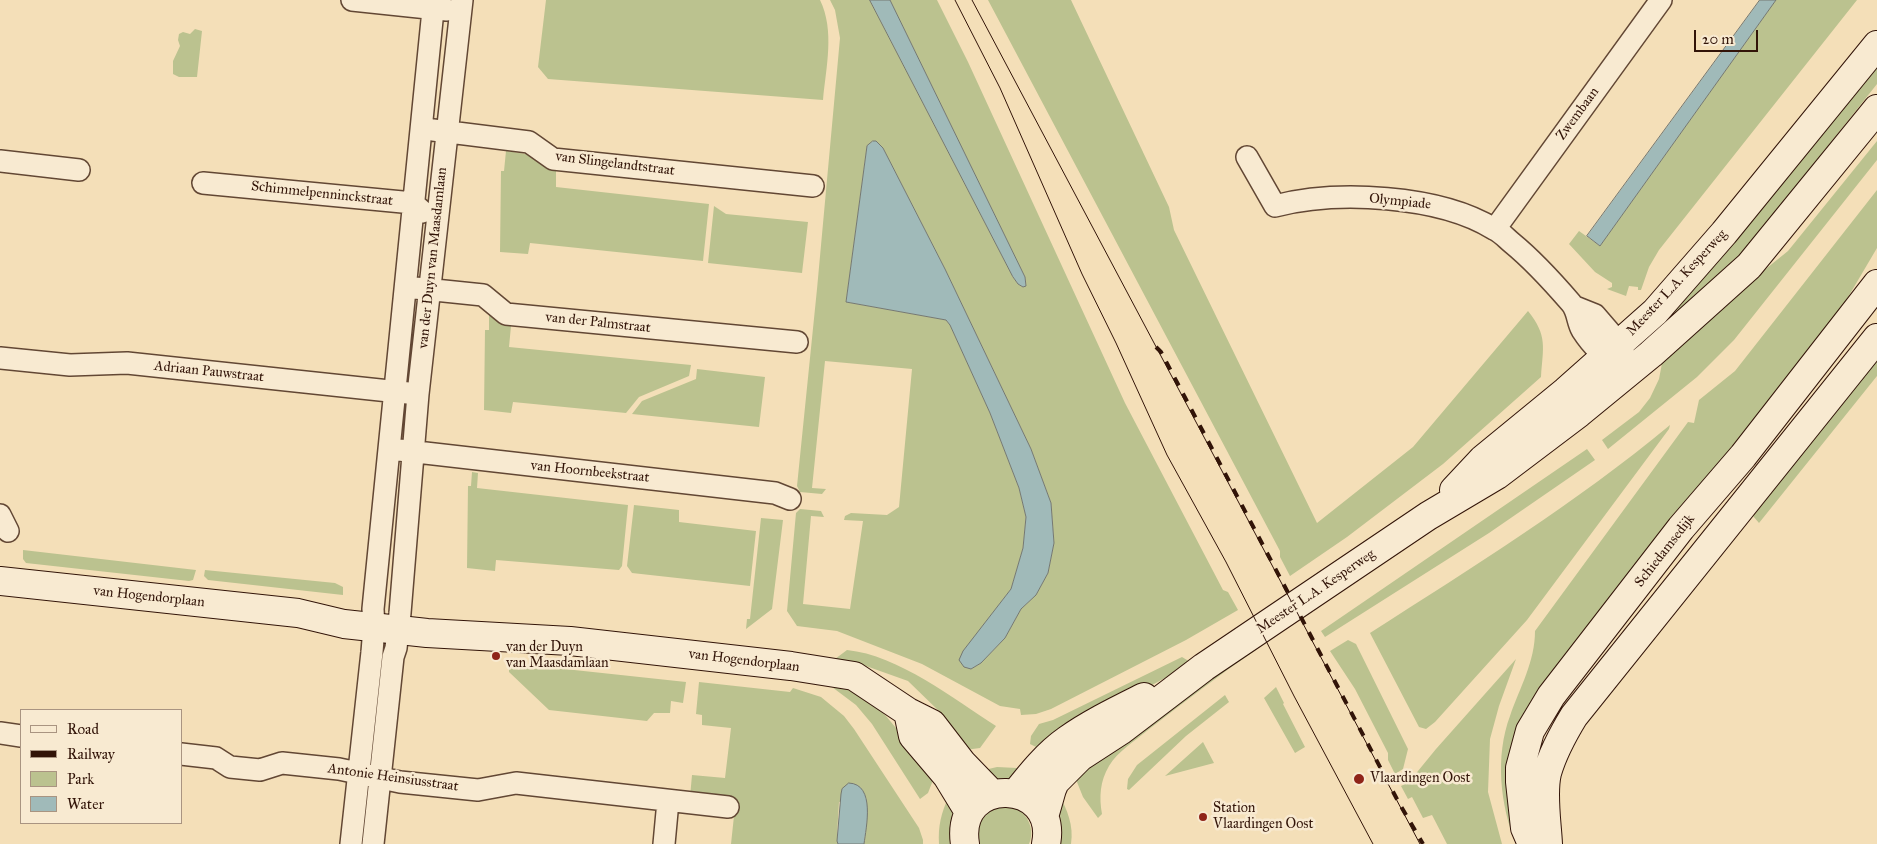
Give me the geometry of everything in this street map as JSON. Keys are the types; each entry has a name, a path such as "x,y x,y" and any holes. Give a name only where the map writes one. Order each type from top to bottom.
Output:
{"main road":[{"name":"Meester L.A. Kesperweg","path":"1428,516 1483,459 1566,391 1655,312 1724,233 1877,45"},
{"name":"Meester L.A. Kesperweg","path":"1044,817 1052,789 1056,782 1080,757 1120,731 1204,667 1428,516 1497,475 1631,371 1750,266 1877,109"},
{"name":"Schiedamsedijk","path":"1532,844 1525,828 1520,768 1530,731 1551,696 1681,528 1743,456 1877,284"},
{"path":"1548,844 1547,774 1558,743 1574,716 1877,338"},
{"name":"van Hogendorplaan","path":"0,581 298,613 344,624 386,620 518,640 570,641 791,666 854,676 908,712 932,724 966,767 1004,793 1032,802 1044,817"},
{"name":"Meester L.A. Kesperweg","path":"970,812 979,801 1004,793 1067,740 1110,714 1204,667"},
{"path":"908,712 913,736 953,785 970,812 964,828 965,844"},
{"path":"1044,817 1047,829 1046,844"}],"street":[{"path":"352,0 461,6"},
{"name":"Zwembaan","path":"1495,229 1661,0"},
{"name":"van der Duyn van Maasdamlaan","path":"373,844 380,777 386,620 389,448 433,4"},
{"name":"van der Duyn van Maasdamlaan","path":"351,844 359,773 413,451 461,6"},
{"name":"van Slingelandtstraat","path":"421,129 529,142 553,159 812,186"},
{"name":"Olympiade","path":"1247,157 1275,206 1299,200 1363,198 1426,203 1461,212 1495,229 1536,263 1575,307 1595,315 1612,351 1631,371"},
{"path":"0,161 78,170"},
{"name":"Schimmelpenninckstraat","path":"203,183 413,203 424,213 438,214"},
{"name":"van der Palmstraat","path":"406,287 483,296 506,314 797,342"},
{"name":"Adriaan Pauwstraat","path":"0,358 70,365 127,362 418,394"},
{"name":"van Hoornbeekstraat","path":"389,448 775,493 790,499"},
{"path":"0,733 20,736"},
{"name":"Antonie Heinsiusstraat","path":"182,754 216,758 230,767 260,770 282,762 359,773 400,782 478,790 516,783 728,808"},
{"path":"664,844 668,802"}],"green space":[{"path":"546,0 820,0 825,12 828,37 823,100 548,79 538,67"},
{"path":"830,0 870,0 1013,277 1023,287 1026,285 1025,277 890,0 937,0 968,62 1125,403 1223,590 1228,592 1238,610 1186,640 1051,709 1036,714 1021,715 1020,709 1000,706 922,664 837,631 797,626 787,611 796,513 800,509 821,511 824,517 811,516 803,604 850,609 863,521 844,520 845,516 851,513 887,515 899,507 912,369 825,361 812,488 826,489 822,494 800,492 797,486 840,38 835,10","holes":["876,141 883,148 945,269 1031,449 1051,503 1054,543 1048,573 1036,595 1021,609 1005,638 981,663 971,669 964,651 1011,589 1023,548 1026,517 1019,488 990,413 946,320 846,302 867,146"]},
{"path":"988,0 1071,0 1169,207 1174,230 1317,523 1413,447 1528,311 1539,328 1543,342 1541,377 1443,464 1347,537 1290,576 1280,557 1280,551"},
{"path":"1776,0 1857,0 1659,250 1649,267 1641,290 1638,290 1638,287 1629,286 1626,296 1607,289 1612,287 1612,283 1595,272 1569,244 1579,231 1600,246"},
{"path":"195,29 202,31 197,77 179,77 173,74 173,61 180,46 179,34 183,32 190,34"},
{"path":"1877,64 1877,84 1739,258 1666,327 1665,318 1722,257"},
{"path":"1877,141 1877,160 1734,340 1697,377 1608,449 1602,440 1639,412 1650,398 1659,379 1664,353 1788,251"},
{"path":"506,151 526,154 548,169 556,171 556,187 709,204 703,261 530,243 528,254 500,252 501,171 504,171"},
{"path":"1877,190 1877,248 1841,309 1525,726 1527,844 1516,844 1503,797 1501,780 1502,747 1510,716 1530,664 1535,631 1688,422 1694,423 1699,400 1735,371"},
{"path":"714,206 726,214 808,222 802,273 708,263"},
{"path":"489,315 502,325 511,326 509,347 691,365 689,376 639,397 626,413 513,402 511,413 484,410 485,330 489,330"},
{"path":"1877,359 1877,376 1759,523 1753,516"},
{"path":"697,369 765,377 759,427 632,414 642,401 696,379"},
{"path":"1670,425 1669,429 1527,620 1435,722 1426,729 1419,727 1370,633 1561,508"},
{"path":"1587,449 1595,460 1489,533 1325,637 1321,631"},
{"path":"472,472 478,473 477,488 628,505 622,566 619,570 496,560 495,571 467,568 468,486 471,486"},
{"path":"634,505 679,510 679,522 756,531 750,586 632,573 627,566"},
{"path":"761,518 783,520 772,609 746,629 747,619 750,619"},
{"path":"23,550 196,570 193,580 189,581 26,563 23,559"},
{"path":"205,570 335,583 343,587 343,595 208,580 204,576"},
{"path":"1348,640 1356,644 1408,749 1403,769 1395,774 1388,760 1388,753 1355,689 1330,651"},
{"path":"1255,646 1256,650 1188,699 1127,746 1117,756 1109,766 1102,783 1102,814 1098,818 1083,797 1073,772"},
{"path":"847,650 886,660 905,669 944,691 996,726 980,748 965,750 943,715 908,681 852,661 835,659"},
{"path":"1182,657 1192,663 1038,748 1030,744 1031,736 1039,724 1053,720"},
{"path":"1516,659 1499,706 1490,739 1488,792 1502,844 1447,844 1432,815 1423,818 1412,797 1408,799 1401,786 1409,782"},
{"path":"509,663 686,682 683,703 671,701 670,713 654,713 647,721 549,710 509,672"},
{"path":"699,682 790,692 793,688 821,697 844,716 854,729 919,828 923,844 864,844 867,815 866,797 839,802 838,844 731,844 734,816 732,813 690,797 692,775 725,778 731,728 702,725 702,715 696,714"},
{"path":"832,687 846,689 869,699 886,716 935,775 928,793 920,799 872,724 856,705"},
{"path":"1276,687 1305,747 1295,753 1264,698"},
{"path":"1225,695 1229,702 1186,736 1129,790 1127,789 1128,779 1137,765"},
{"path":"1203,742 1214,763 1165,776"},
{"path":"997,767 1017,768 1026,771 1014,779 1003,782 992,779 980,771"},
{"path":"1059,794 1071,824 1071,844 1054,844"},
{"path":"949,796 955,803 955,844 939,844 941,820"},
{"path":"1003,806 1015,808 1024,814 1031,828 1029,844 980,844 979,830 982,819 985,815"}],"water":[{"path":"870,0 890,0 1025,277 1026,286 1023,287 1018,284 1013,277"},
{"path":"1760,0 1776,0 1600,246 1587,236"},
{"path":"876,141 883,148 945,269 1031,449 1051,503 1054,543 1048,573 1036,595 1021,609 1005,638 981,663 971,669 964,667 959,660 963,651 1011,589 1023,548 1026,517 1019,488 990,413 946,320 846,302 867,146"},
{"path":"849,783 857,785 863,791 866,799 867,818 864,844 838,844 837,841 842,789"}],"tram line":[{"path":"955,0 1000,88 1082,274 1167,455 1226,562 1294,696 1373,844"},
{"path":"972,0 1420,844"}],"railway":[{"path":"1156,347 1161,352 1399,803 1423,844"}],"place":[{"name":"van der Duyn van Maasdamlaan","path":"496,656"},
{"name":"Vlaardingen Oost","path":"1359,779"},
{"name":"Station Vlaardingen Oost","path":"1203,817"}]}
